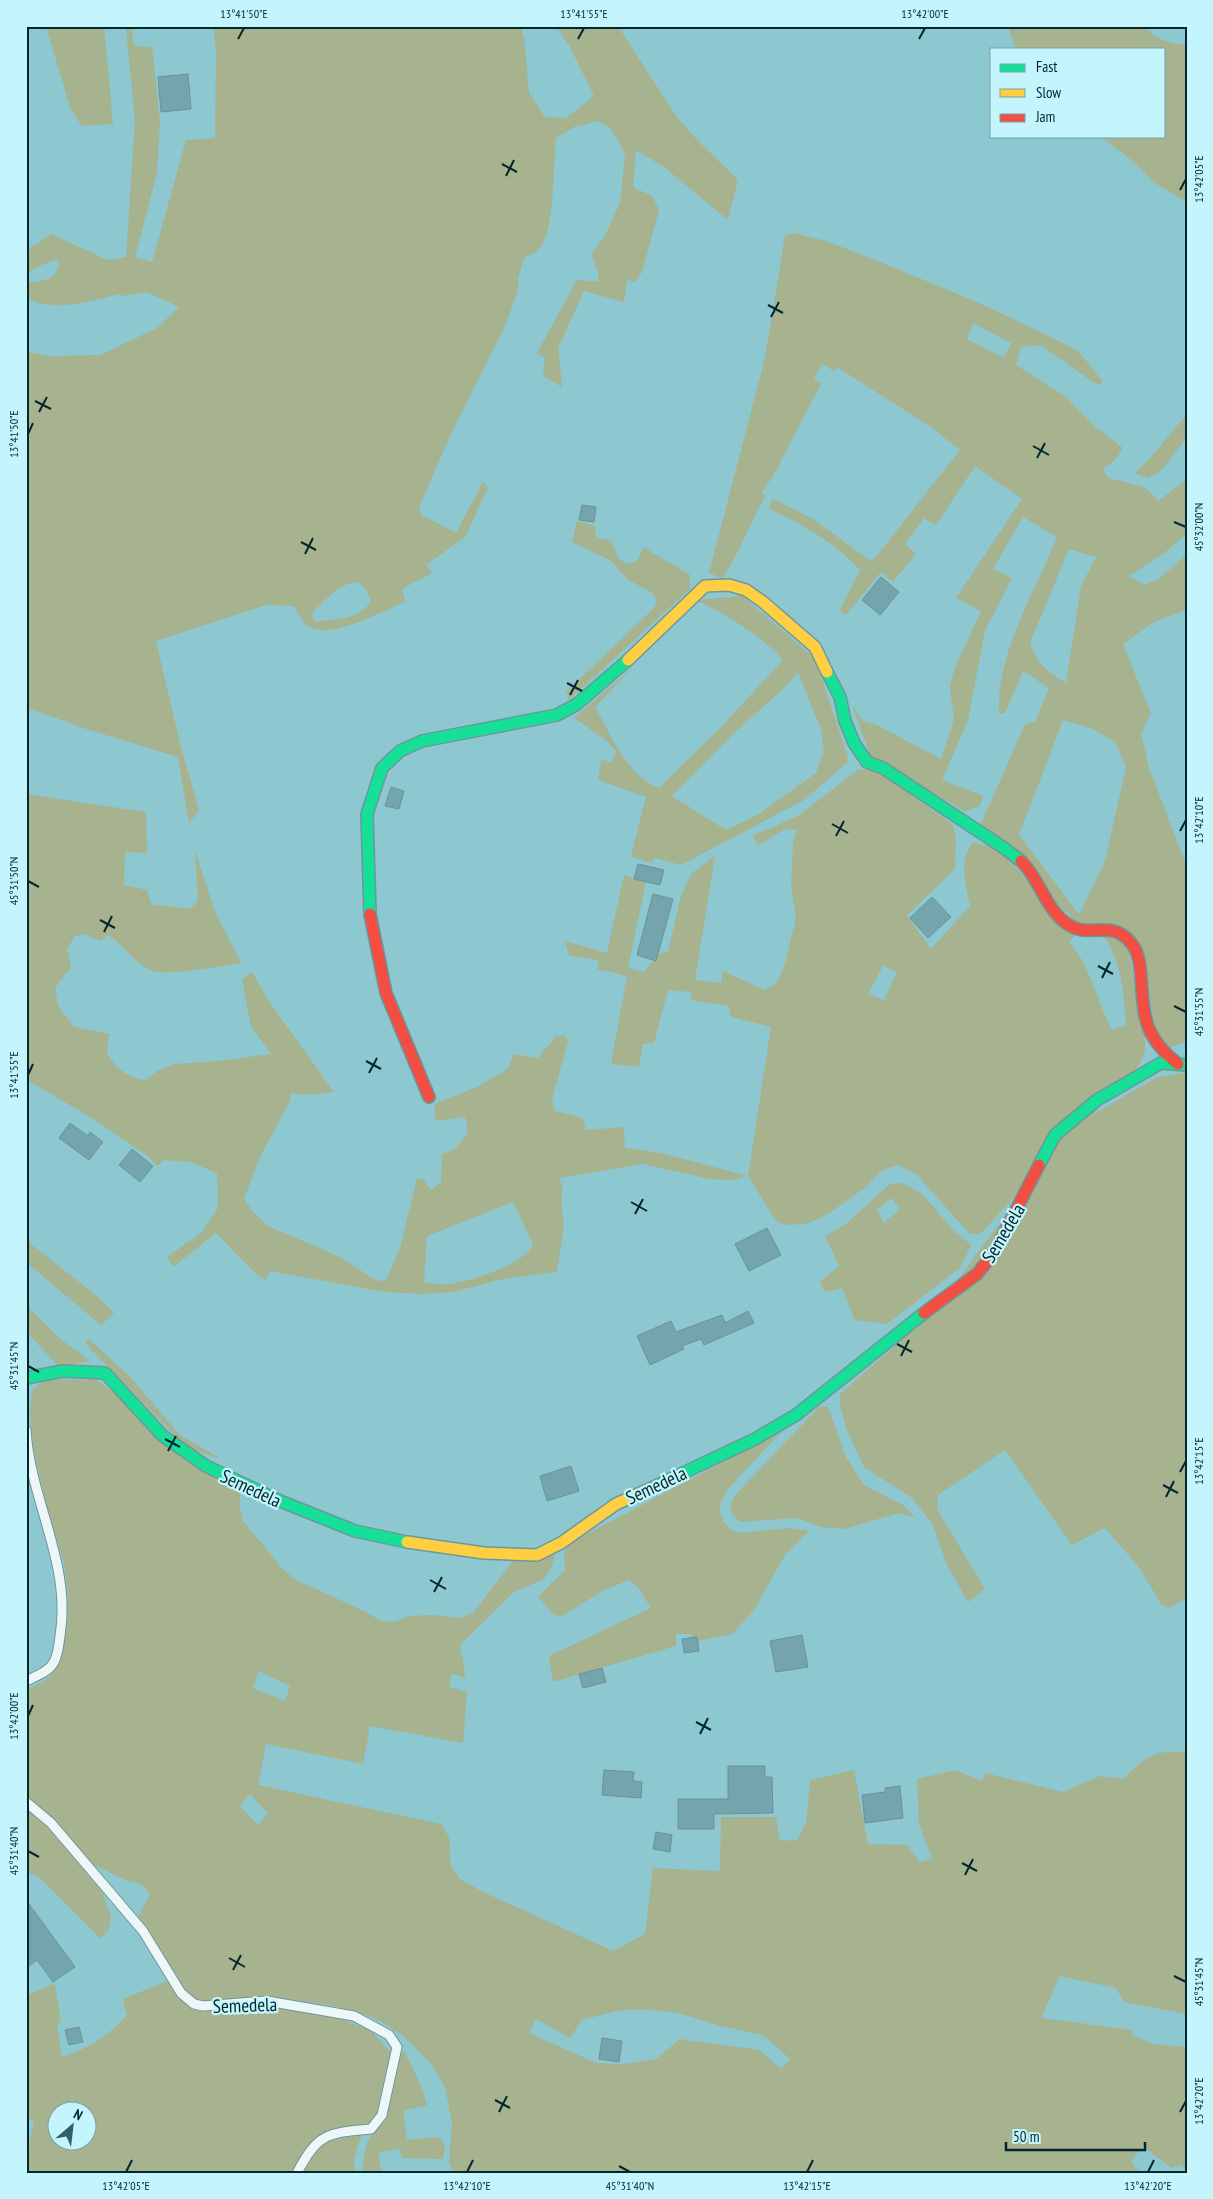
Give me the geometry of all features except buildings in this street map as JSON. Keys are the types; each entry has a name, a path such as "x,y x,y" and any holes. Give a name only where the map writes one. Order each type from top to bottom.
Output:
{"street":[{"path":"429,1097 386,993 374,940 369,888 368,814 373,792 382,768 400,751 422,741 557,715 577,704 638,651 705,586 729,585 746,590 763,602 815,647 840,697 844,721 854,744 867,762 883,768 1024,864 1042,889 1055,913 1070,927 1087,929 1102,927 1118,932 1130,942 1140,961 1142,1013 1150,1037 1163,1053 1182,1065"},
{"name":"Semedela","path":"28,1381 64,1371 105,1373 164,1436 206,1466 280,1502 355,1531 409,1542 484,1553 538,1555 561,1543 616,1504 755,1439 796,1415 832,1388 909,1324 977,1274 994,1253 1055,1135 1097,1100 1161,1062 1182,1065"}],"lane":[{"path":"26,1430 31,1466 60,1572 63,1618 54,1663 45,1672 26,1681"},
{"name":"Semedela","path":"26,1802 51,1823 143,1931 181,1993 194,2004 203,2006 267,2001 354,2016 389,2035 397,2047 382,2115 371,2129 340,2132 318,2140 307,2154 297,2173"}],"green space":[{"path":"46,26 104,26 113,124 82,126 70,108"},
{"path":"131,26 134,46 152,47 160,121 157,173 135,257 152,262 186,140 215,138 216,52 213,26 520,26 524,37 529,93 545,117 566,118 594,96 570,47 556,26 618,26 676,116 697,140 738,180 728,220 664,167 636,150 633,187 652,196 659,210 642,272 635,282 627,280 624,302 584,291 558,348 562,387 543,376 545,358 537,353 577,280 598,282 598,272 591,254 605,236 620,203 625,153 611,129 599,121 574,127 556,138 551,212 545,239 539,250 524,258 518,279 518,291 504,328 452,432 419,507 421,515 456,533 483,482 488,488 465,537 426,565 432,573 402,589 405,602 344,627 319,630 307,625 293,606 266,605 156,641 180,743 199,810 189,823 178,757 80,727 26,707 26,352 49,356 100,355 157,328 179,307 147,292 122,296 119,294 61,305 49,305 26,298 26,283 47,279 57,269 59,262 55,260 39,266 26,275 26,251 51,234 108,260 126,257 135,120 126,27","holes":["355,582 366,589 371,601 361,612 340,619 317,622 313,619 313,612 332,594 343,586"]},
{"path":"1008,26 1146,26 1158,38 1187,44 1187,202 1155,183 1130,159 1103,138 1166,138 1166,48 1016,48"},
{"path":"794,233 826,241 880,262 977,302 1080,353 1103,382 1098,385 1041,345 1021,347 1016,365 1066,397 1094,426 1123,448 1115,460 1103,469 1108,478 1145,487 1158,501 1187,479 1187,539 1184,536 1164,553 1129,576 1144,585 1158,580 1187,554 1187,610 1154,622 1123,644 1151,714 1141,733 1149,768 1187,867 1187,1042 1167,1048 1156,1037 1144,960 1076,922 980,826 1025,724 1035,722 1049,688 1023,671 1005,713 999,714 1000,691 1010,646 1057,537 1023,517 993,569 1012,578 985,631 968,720 942,780 983,796 980,806 964,811 870,755 852,705 863,721 877,725 941,759 954,719 950,687 954,670 981,611 956,598 1022,499 975,466 936,525 924,518 905,544 916,554 893,582 881,572 846,615 840,610 860,570 829,542 768,508 773,499 813,519 872,562 960,450 931,427 837,367 834,371 822,364 814,379 821,384 773,476 761,493 766,495 734,558 722,578 709,573 765,358 785,236","holes":["973,323 1011,343 1004,358 967,339","1069,549 1096,557 1081,586 1066,683 1044,667 1030,643","1063,720 1091,728 1115,742 1126,767 1105,861 1080,913 1077,912 1019,835"]},
{"path":"1187,414 1187,437 1160,472 1148,478 1135,473 1152,456"},
{"path":"577,521 596,526 595,533 598,538 611,541 618,558 628,564 637,561 643,547 690,575 690,589 569,700 566,692 655,607 657,599 651,592 627,579 610,560 572,542"},
{"path":"742,596 815,658 848,757 847,763 804,800 681,865 655,858 651,863 631,856 646,797 598,780 601,759 611,763 616,751 607,741 574,718 633,667 595,707 621,754 638,774 659,788 722,726 783,660 763,641 742,626 696,600","holes":["798,673 821,729 824,751 816,773 759,814 726,830 672,796 735,732"]},
{"path":"859,769 875,769 953,825 956,838 955,869 907,915 931,949 970,906 964,873 968,849 973,842 1000,849 1074,935 1069,943 1088,972 1112,1030 1126,1025 1124,1000 1118,965 1101,932 1127,943 1145,1035 1145,1051 1140,1064 980,1234 970,1234 916,1174 898,1165 882,1170 866,1187 828,1214 806,1224 782,1225 774,1218 748,1176 771,1027 731,1017 729,1006 691,1000 691,992 668,990 654,1043 643,1044 639,1067 611,1064 627,976 597,969 599,960 569,956 565,941 607,953 624,875 646,882 628,968 644,972 658,954 668,952 681,896 692,873 715,856 695,980 721,983 723,971 764,990 777,983 785,964 796,917 791,886 793,844 797,829 783,830 759,845 752,836 798,816","holes":["883,966 897,972 884,1000 868,994"]},
{"path":"26,794 146,812 147,853 125,852 124,885 147,890 151,904 190,909 198,901 195,850 215,912 241,963 196,970 153,971 140,964 108,935 100,941 84,934 75,936 67,949 71,967 55,988 58,1006 74,1027 109,1034 107,1053 118,1068 128,1075 146,1080 157,1071 174,1064 218,1061 271,1054 251,1026 242,979 252,972 270,1003 334,1092 312,1095 291,1093 290,1101 259,1159 244,1199 253,1212 268,1226 340,1257 377,1281 386,1280 400,1248 417,1178 423,1179 431,1190 441,1182 442,1154 455,1149 468,1133 465,1117 436,1121 434,1104 477,1087 508,1069 514,1054 538,1058 556,1036 564,1035 568,1041 552,1100 555,1111 583,1118 586,1130 624,1127 625,1148 661,1153 748,1176 733,1180 710,1179 643,1164 559,1178 563,1188 561,1198 564,1225 557,1272 503,1279 453,1292 424,1294 385,1292 270,1271 265,1280 255,1273 216,1233 173,1267 167,1257 202,1232 218,1208 217,1173 190,1162 164,1160 157,1166 149,1157 90,1117 26,1079","holes":["513,1202 533,1244 528,1252 509,1265 472,1279 451,1284 424,1283 427,1236"]},
{"path":"1187,1072 1187,1598 1169,1608 1162,1605 1138,1566 1105,1528 1072,1545 1005,1450 938,1495 937,1509 985,1589 968,1602 946,1563 933,1525 912,1498 864,1467 847,1431 840,1405 840,1394 934,1312 1070,1128 1156,1078"},
{"path":"903,1183 923,1195 953,1230 971,1245 961,1267 887,1324 855,1320 842,1288 825,1292 820,1282 839,1266 825,1236 847,1223 890,1184","holes":["891,1198 900,1209 884,1223 877,1210"]},
{"path":"26,1240 98,1297 114,1313 101,1325 26,1262"},
{"path":"26,1305 58,1337 90,1361 59,1367 26,1331"},
{"path":"89,1339 130,1377 180,1435 221,1459 187,1448 85,1343"},
{"path":"45,1379 97,1380 240,1489 240,1507 243,1521 281,1567 294,1579 364,1611 381,1621 395,1622 408,1616 432,1615 460,1618 473,1613 512,1562 555,1553 552,1566 544,1579 514,1592 460,1645 466,1678 452,1674 449,1687 467,1692 463,1743 370,1726 363,1764 266,1744 258,1785 441,1824 449,1837 451,1866 460,1879 481,1891 613,1951 645,1934 653,1868 720,1871 721,1817 776,1817 780,1841 797,1840 806,1823 810,1780 854,1770 868,1844 907,1845 920,1862 932,1859 919,1824 917,1779 955,1770 982,1781 985,1773 1063,1792 1100,1776 1123,1779 1145,1760 1157,1754 1187,1752 1187,2014 1124,2002 1116,1988 1060,1976 1041,2018 1133,2030 1132,2035 1153,2044 1187,2047 1187,2170 1180,2165 1172,2168 1142,2146 1131,2162 1140,2173 660,2173 655,2170 654,2173 453,2173 449,2161 452,2124 445,2087 431,2064 406,2038 384,2023 358,2012 330,2005 266,1996 197,2002 182,1989 157,1945 138,1917 150,1894 141,1884 128,1881 90,1863 64,1831 26,1796 26,1691 50,1677 61,1660 67,1623 68,1597 64,1562 47,1510 32,1442 30,1409 33,1389","holes":["259,1671 290,1686 285,1701 253,1688","250,1794 268,1813 258,1825 240,1806","641,2009 678,2013 721,2026 763,2035 790,2059 781,2069 760,2050 680,2039 656,2059 624,2064 596,2063 529,2033 536,2019 570,2038 582,2020 617,2011"]},
{"path":"820,1406 828,1407 846,1457 864,1485 903,1505 915,1517 899,1513 844,1529 821,1527 796,1518 740,1522 732,1514 730,1505 737,1493"},
{"path":"782,1431 727,1490 719,1507 723,1521 730,1529 740,1533 786,1528 809,1531 785,1555 754,1610 732,1634 694,1642 691,1634 676,1634 676,1646 553,1682 549,1656 651,1608 638,1587 629,1580 602,1591 562,1616 554,1615 538,1597 565,1570 564,1556 568,1544"},
{"path":"26,1807 39,1818 100,1886 111,1916 109,1929 101,1939 38,1876 26,1872"},
{"path":"170,1980 178,1995 197,2011 281,2008 332,2016 370,2030 392,2053 379,2111 371,2124 332,2130 322,2134 307,2148 292,2173 26,2173 34,2122 26,2115 26,1996 55,1983 61,2022 57,2024 62,2057 90,2045 112,2029 127,2015 123,2002 125,1998"},
{"path":"405,2052 422,2088 427,2106 403,2110 407,2140 439,2137 445,2145 443,2159 402,2158 400,2149 378,2153 382,2173 363,2173 366,2147 375,2131 384,2121 401,2053"},
{"path":"362,2134 354,2158 355,2173 301,2173 318,2147 326,2142"}],"traffic: fast":[{"path":"370,914 367,814 382,768 400,751 422,741 557,715 577,704 628,660"},
{"path":"827,672 840,697 845,721 854,743 867,762 883,768 1021,861"},
{"path":"1039,1165 1055,1135 1097,1100 1161,1063 1186,1065"},
{"path":"645,1491 755,1439 796,1415 924,1313"},
{"path":"26,1378 63,1371 105,1373 163,1436 206,1466 280,1501 355,1531 407,1542"}],"traffic: slow":[{"path":"628,660 705,586 729,585 746,590 763,602 815,647 827,672"},
{"path":"407,1542 484,1553 537,1555 561,1543 616,1504 645,1491"}],"traffic: jam":[{"path":"1021,861 1028,868 1054,912 1069,925 1077,929 1117,932 1132,944 1139,960 1143,1004 1148,1026 1158,1045 1178,1064"},
{"path":"370,914 386,993 429,1097"},
{"path":"924,1313 977,1274 994,1253 1039,1165"}]}
